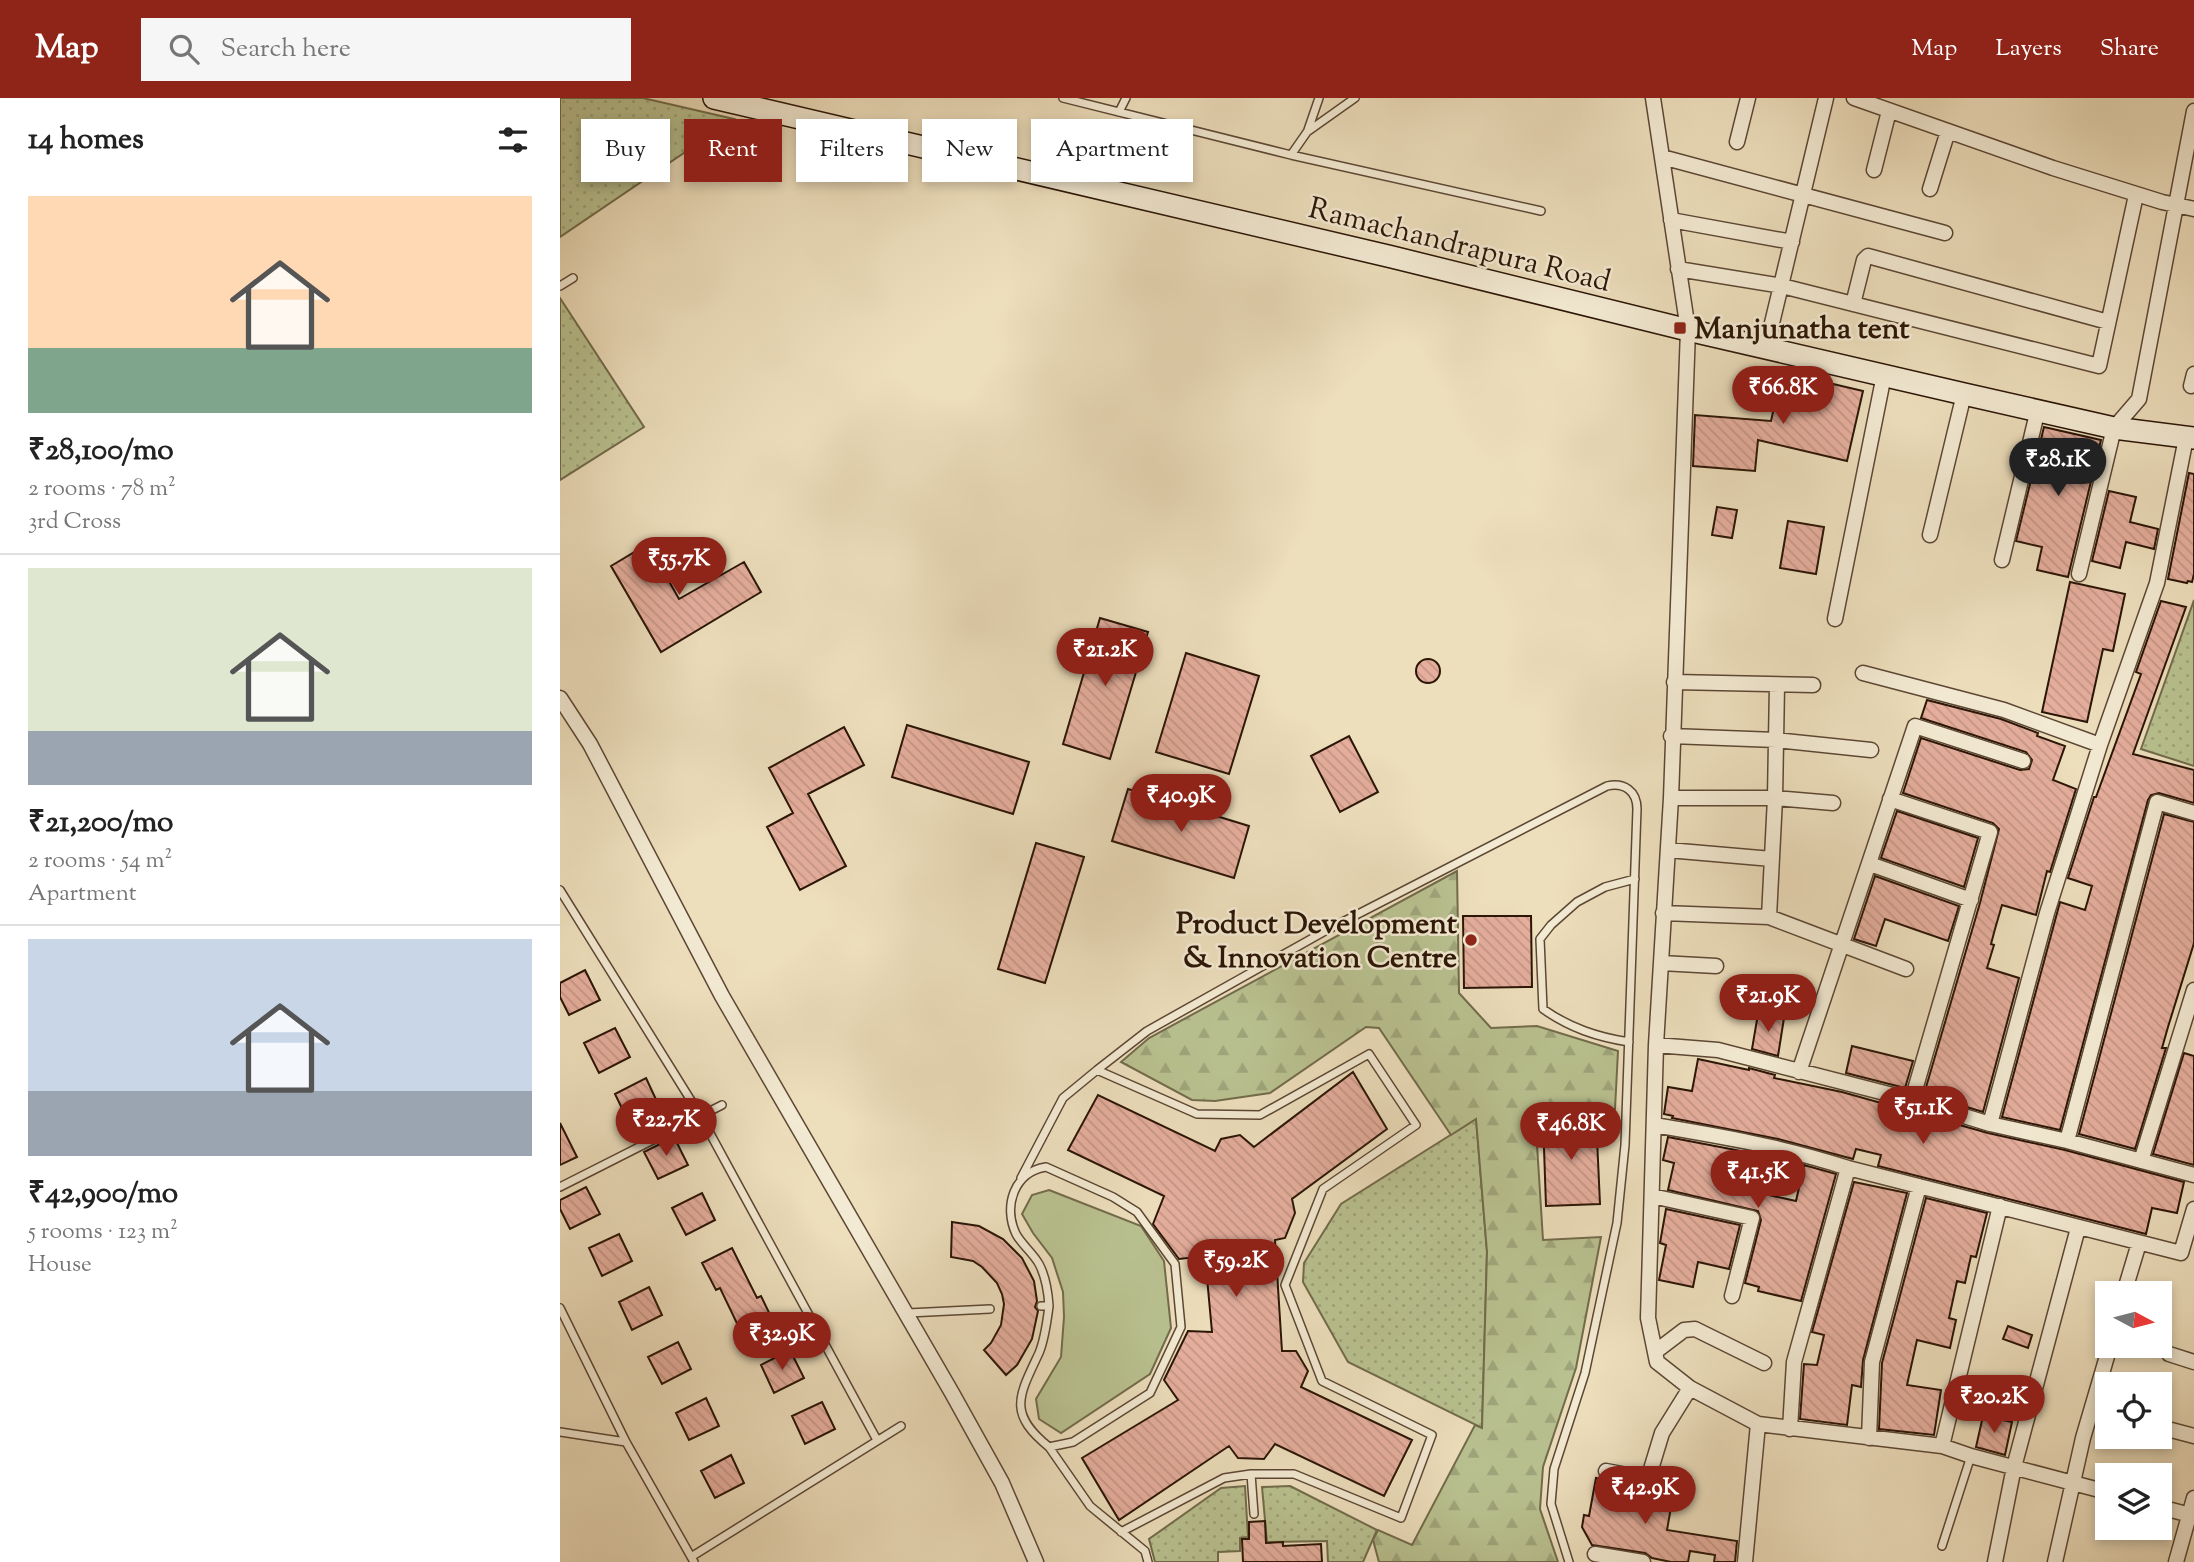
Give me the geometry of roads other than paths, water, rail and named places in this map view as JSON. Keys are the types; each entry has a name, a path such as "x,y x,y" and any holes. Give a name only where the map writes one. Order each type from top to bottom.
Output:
{"street":[{"name":"Ramachandrapura Road","path":"714,98 1964,394 2114,428 2190,438"},
{"path":"1653,98 1688,330 1671,736 1671,798 1656,1045 1648,1318 1657,1362 1690,1388 1758,1424 1942,1446 2095,1489"},
{"path":"1737,142 1748,98"},
{"path":"1766,348 1826,98"},
{"path":"1854,98 2136,195 2194,209"},
{"path":"1874,170 1889,111"},
{"path":"2079,574 2114,428 2139,399 2194,111"},
{"path":"1930,189 1948,131"},
{"path":"1662,158 1945,233"},
{"path":"1678,269 1782,286 2099,366 2136,195"},
{"path":"1671,219 1792,242"},
{"path":"1853,304 1864,260 1868,256 2108,322"},
{"path":"1835,618 1884,375"},
{"path":"1930,535 1964,394"},
{"path":"2002,560 2038,409"},
{"path":"1990,1124 2047,913 2100,745 2157,583 2190,438"},
{"path":"1863,673 2004,710 2100,745"},
{"path":"1674,682 1813,685"},
{"path":"1769,917 1776,798 1777,684"},
{"path":"560,698 590,744 722,996 1002,1483 1036,1562"},
{"path":"1799,1072 1915,726 2024,761"},
{"path":"1671,736 1776,740 1871,750"},
{"path":"1671,798 1776,798 1833,803"},
{"path":"1890,799 1990,832 1912,1100"},
{"path":"2067,1141 2157,802 2194,813"},
{"path":"1668,850 1772,859"},
{"path":"1870,864 1971,900"},
{"path":"1663,912 1769,917 1842,947 1906,969"},
{"path":"1661,963 1716,967"},
{"path":"2141,1161 2194,990"},
{"path":"1656,1045 1718,1050 1912,1100 1990,1124 2067,1141 2194,1175"},
{"path":"1654,1125 1752,1141 2181,1253 2193,1218"},
{"path":"1790,1429 1794,1362 1848,1168"},
{"path":"1868,1438 1872,1362 1919,1186"},
{"path":"1652,1196 1752,1218 1732,1296"},
{"path":"1942,1446 2000,1206"},
{"path":"1995,1562 2014,1467 2078,1228"},
{"path":"2128,1281 2139,1243"},
{"path":"1655,1352 1684,1331 1695,1329 1764,1363"},
{"path":"2172,1355 2194,1362"},
{"path":"2055,1562 2106,1358"},
{"path":"1648,1479 1662,1433 1690,1388"},
{"path":"1745,1562 1758,1424"},
{"path":"2172,1430 2194,1436"},
{"path":"1606,1471 1679,1488"},
{"path":"2176,1562 2192,1516 2194,1498"},
{"path":"2172,1510 2192,1516"},
{"path":"1595,1553 1643,1562"}],"lane":[{"path":"1063,98 1291,155 1541,211"},
{"path":"1119,112 1126,98"},
{"path":"1291,155 1307,132 1319,98"},
{"path":"1307,132 1354,98"},
{"path":"560,286 573,278"},
{"path":"1148,1562 1145,1551 1090,1506 1049,1447 1031,1432 1019,1402 1027,1376 1040,1351 1047,1283 1039,1263 1017,1235 1011,1217 1011,1200 1063,1098 1147,1031 1327,930 1607,786 1619,784 1630,790 1637,802 1625,1145 1617,1223 1585,1373 1554,1469 1551,1504 1569,1562"},
{"path":"1629,1042 1589,1034 1543,1009 1541,939 1557,919 1577,902 1605,887 1635,879"},
{"path":"560,890 700,1115 877,1440"},
{"path":"1097,1070 1197,1114 1260,1115 1369,1054 1416,1125 1323,1189 1285,1285 1322,1381 1432,1435 1401,1518 1294,1474 1251,1474 1224,1478 1121,1532"},
{"path":"560,1187 722,1105"},
{"path":"1021,1178 1034,1169 1046,1167 1113,1197 1137,1212 1175,1264 1181,1327 1150,1393 1073,1442 1049,1447"},
{"path":"560,1308 626,1442 692,1559 901,1426"},
{"path":"907,1314 990,1309"},
{"path":"560,1432 626,1442"},
{"path":"1942,1546 1970,1456"},
{"path":"1251,1474 1254,1514"}],"place":[{"name":"Manjunatha tent","path":"1680,328"},
{"name":"Product Development & Innovation Centre","path":"1471,940"}]}
